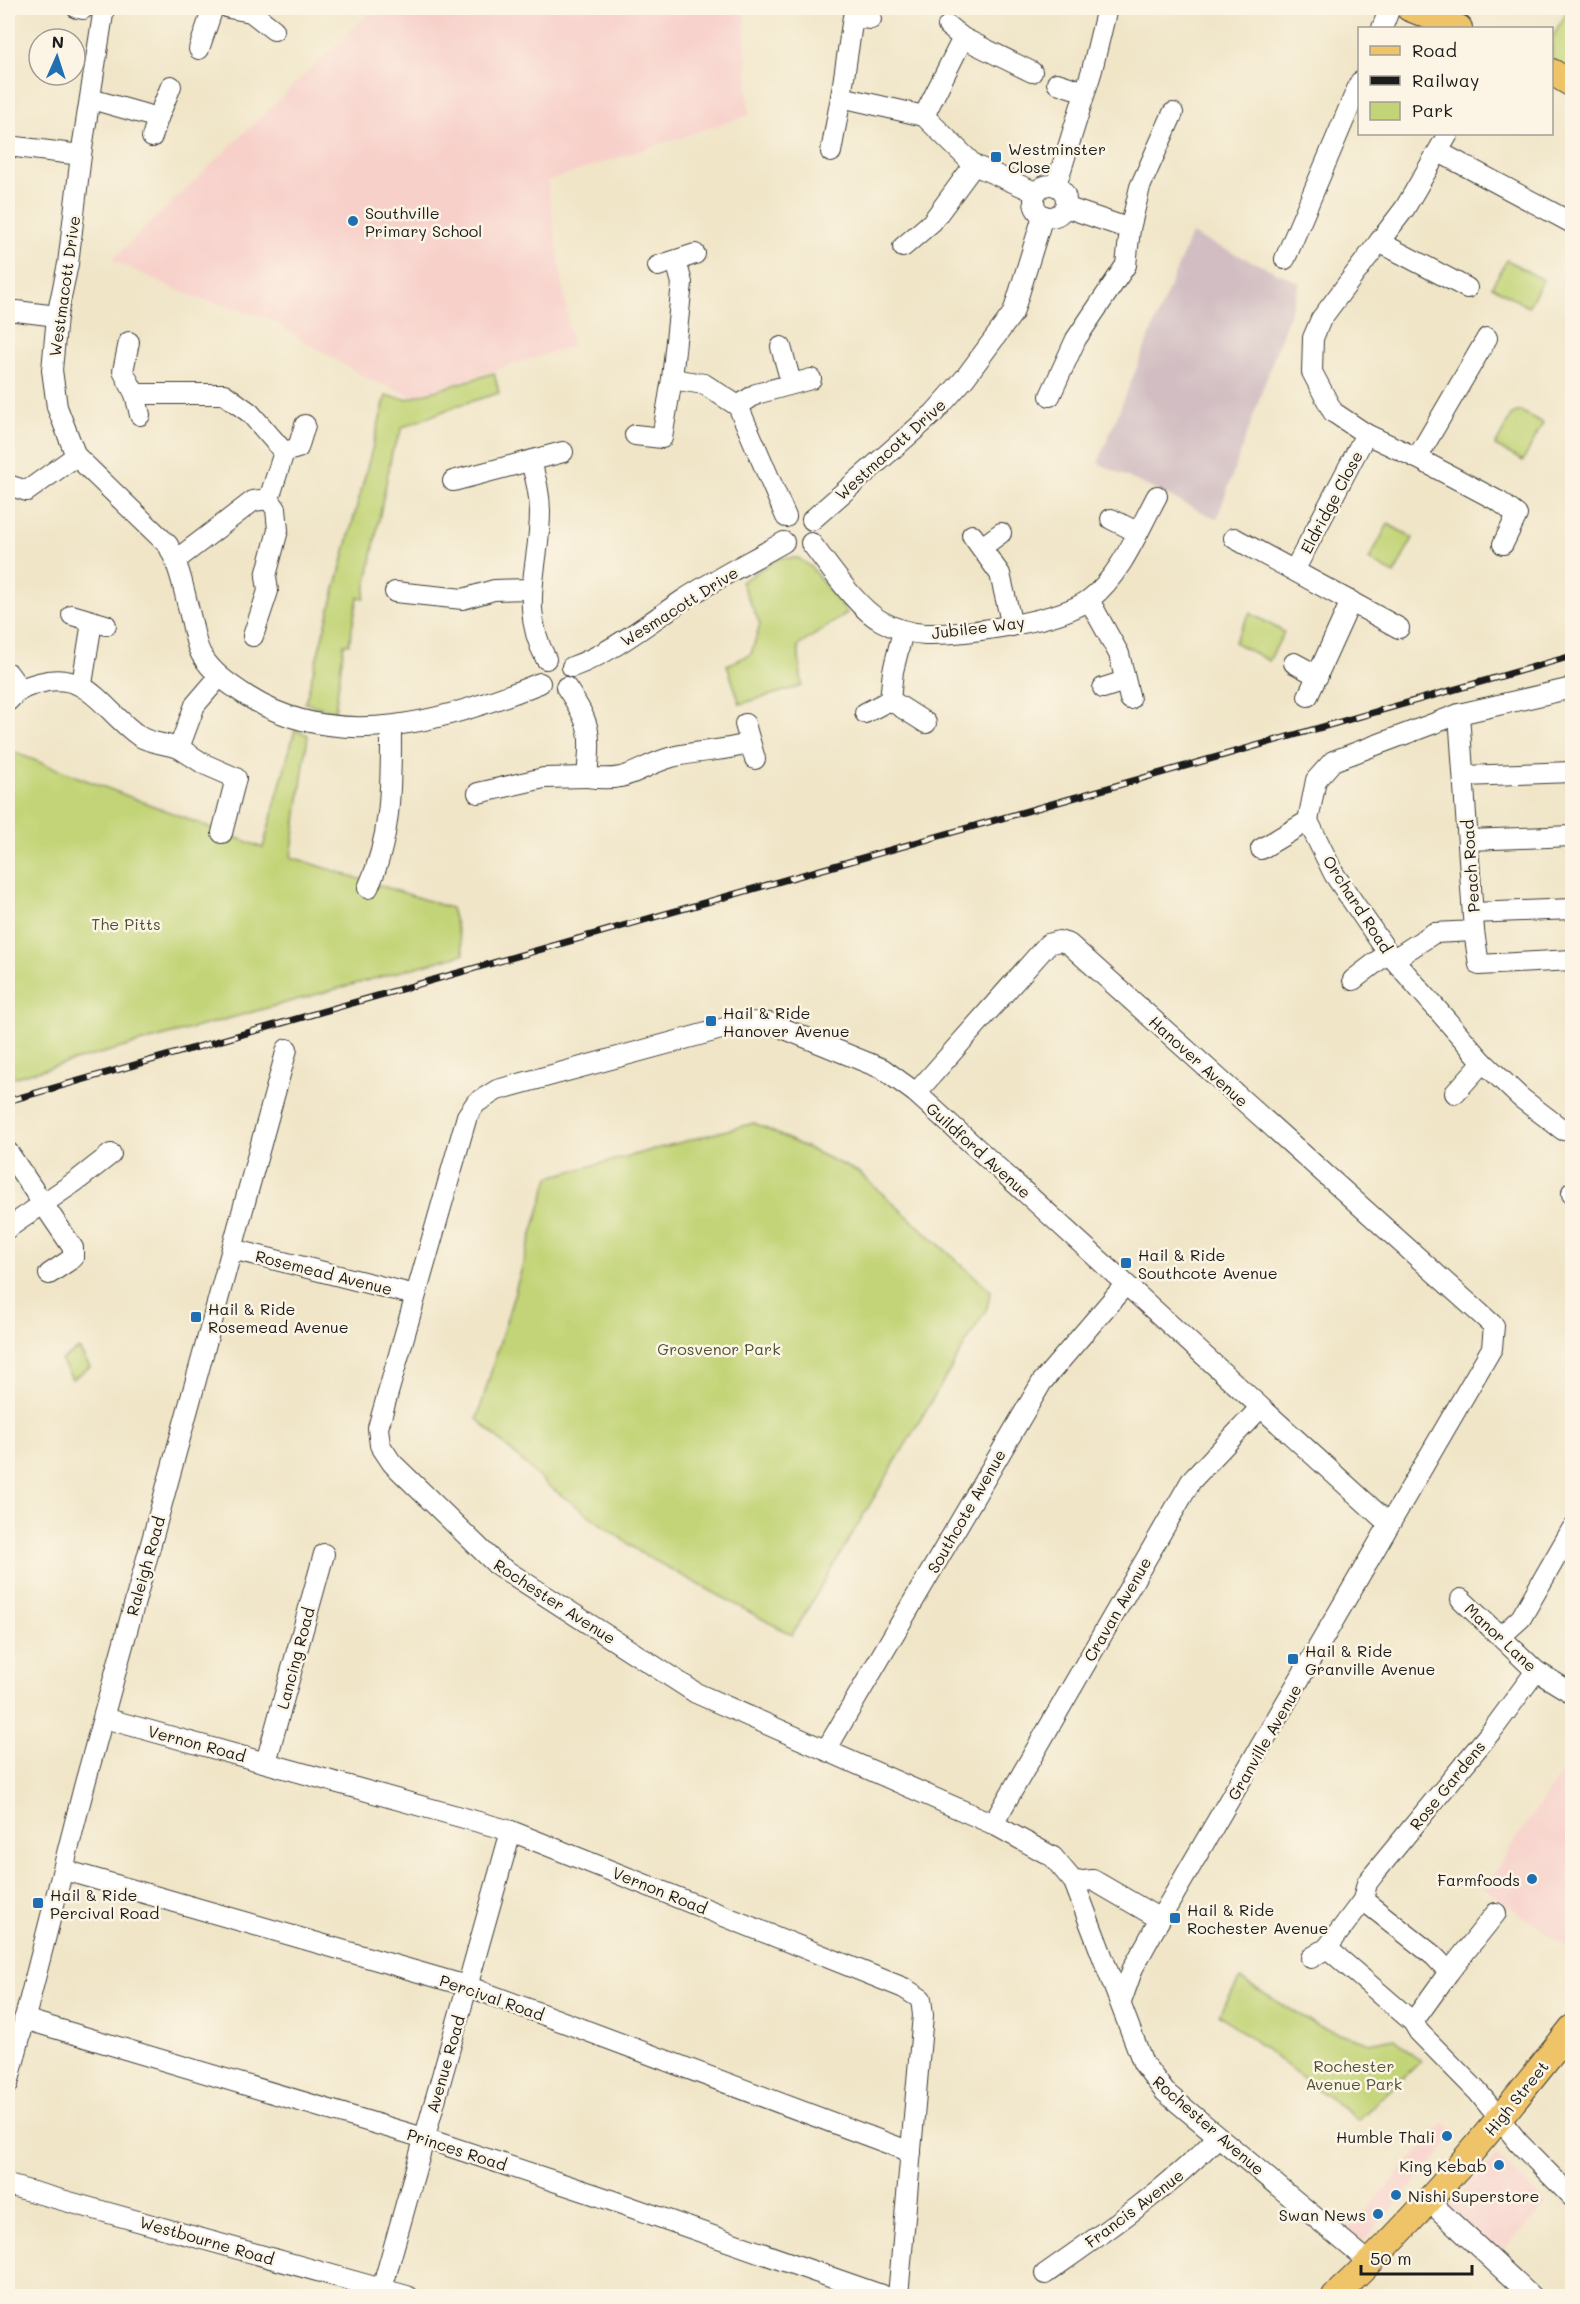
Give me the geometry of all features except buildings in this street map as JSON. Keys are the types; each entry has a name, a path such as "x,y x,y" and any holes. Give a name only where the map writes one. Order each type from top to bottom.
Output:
{"main road":[{"path":"1409,8 1456,27"},
{"path":"1553,73 1572,84"},
{"name":"High Street","path":"1335,2296 1370,2264 1499,2120 1572,2028"}],"street":[{"name":"Westmacott Drive","path":"104,8 81,155 68,264 57,316 52,370 57,407 76,456 168,545 176,560 199,651 219,678 257,702 281,713 312,721 364,729 436,719 540,683"},
{"path":"200,49 213,8"},
{"path":"229,8 251,12 274,30"},
{"path":"1056,186 1085,92 1107,8"},
{"path":"1382,27 1390,8"},
{"path":"831,152 853,17 870,19"},
{"path":"924,116 956,32 1032,72"},
{"path":"1057,83 1085,92"},
{"path":"1285,259 1358,83"},
{"path":"152,137 171,86"},
{"path":"841,97 924,116 974,165 1035,192"},
{"path":"91,99 158,118"},
{"path":"1050,396 1076,339 1126,265 1130,229 1140,187 1173,113"},
{"path":"1447,135 1405,208 1321,319 1313,338 1312,372 1333,412 1366,434 1500,502 1517,515 1503,544"},
{"path":"8,146 81,155"},
{"path":"1438,152 1572,223"},
{"path":"903,247 932,222 974,165"},
{"path":"1046,184 1056,186 1065,194 1065,207 1058,215 1043,216 1035,208 1035,192 1046,184"},
{"path":"1065,207 1130,229"},
{"name":"Westmacott Drive","path":"812,520 934,413 965,378 1012,313 1043,216"},
{"path":"1379,242 1467,288"},
{"path":"635,435 661,442 672,379 682,283 667,263 695,254"},
{"path":"8,310 57,316"},
{"path":"1417,458 1487,338"},
{"path":"129,342 123,370 135,394 140,415"},
{"path":"781,347 791,382"},
{"path":"672,379 704,384 738,405 786,517 780,531 784,542 790,547 800,549 811,543 816,533 812,520 802,514 786,517"},
{"path":"738,405 756,394 791,382 811,379"},
{"path":"135,394 224,394 250,413 285,452"},
{"path":"285,452 298,447 305,425"},
{"name":"Eldridge Close","path":"1295,569 1366,434"},
{"path":"269,499 285,452"},
{"path":"453,481 563,452"},
{"path":"8,485 27,491 76,456"},
{"path":"531,462 539,489 540,512 531,589 532,626 546,659"},
{"name":"Jubilee Way","path":"811,543 865,609 880,621 903,631 926,634 1012,626 1052,615 1089,600 1116,571 1157,496"},
{"path":"176,560 253,501 269,499"},
{"path":"253,636 268,591 266,576 278,530 276,509 269,499"},
{"path":"1111,519 1137,532"},
{"path":"1000,533 977,541 1000,574 1012,626"},
{"name":"Eldridge Close","path":"1234,538 1295,569 1399,628"},
{"name":"Wesmacott Drive","path":"572,667 591,660 623,642 686,598 784,542"},
{"path":"395,592 463,599 494,590 531,589"},
{"path":"1089,600 1119,654 1128,690 1103,688"},
{"path":"1308,696 1351,602"},
{"path":"72,615 99,623 82,684"},
{"path":"890,700 893,671 903,631"},
{"path":"562,657 572,667 572,679 566,687 552,691 540,683 538,671 546,659 562,657"},
{"path":"1293,663 1318,676"},
{"path":"179,748 195,705 219,678"},
{"path":"11,687 45,681 82,684 141,738 179,748 204,764 238,771 222,833"},
{"path":"566,687 585,716 591,735 587,777"},
{"path":"1261,849 1308,821 1316,780 1333,761 1459,714 1572,688"},
{"path":"866,713 890,700"},
{"path":"890,700 926,723"},
{"name":"Peach Road","path":"1353,980 1434,933 1474,922 1459,714"},
{"path":"368,888 385,843 391,799 391,727"},
{"path":"478,793 506,796 544,778 587,777 608,780 628,777 670,758 711,753 750,742"},
{"path":"1464,777 1572,771"},
{"name":"Orchard Road","path":"1308,821 1334,874 1391,956 1483,1062 1521,1098 1569,1128"},
{"path":"1469,840 1572,836"},
{"path":"1572,909 1474,922 1479,965 1572,960"},
{"name":"Hanover Avenue","path":"916,1093 1048,944 1059,941 1069,944 1494,1326"},
{"name":"Guildford Avenue","path":"476,1103 497,1090 747,1022 770,1023 883,1069 916,1093 1060,1222 1125,1285 1389,1524"},
{"name":"Raleigh Road","path":"8,2084 104,1718 287,1049"},
{"path":"1455,1093 1483,1062"},
{"name":"Rochester Avenue","path":"476,1103 467,1116 378,1428 380,1445 392,1463 496,1564 696,1693 993,1824 1053,1857 1074,1882 1143,2063 1152,2077 1218,2137 1304,2205 1370,2264"},
{"path":"8,1152 73,1248 72,1258 49,1274"},
{"path":"8,1228 111,1154"},
{"name":"Rosemead Avenue","path":"232,1249 415,1295"},
{"name":"Southcote Avenue","path":"826,1750 1042,1382 1125,1285"},
{"name":"Granville Avenue","path":"1120,2002 1133,1968 1160,1918 1492,1348 1494,1326"},
{"name":"Cravan Avenue","path":"993,1824 1191,1481 1260,1408"},
{"path":"1501,1636 1521,1618 1572,1529"},
{"name":"Lancing Road","path":"266,1762 324,1554"},
{"name":"Manor Lane","path":"1461,1599 1536,1671 1572,1693"},
{"name":"Rose Gardens","path":"1536,1671 1487,1737 1367,1883 1363,1900 1319,1953 1413,2022 1419,2032 1478,2092 1499,2120 1572,2197"},
{"name":"Vernon Road","path":"104,1718 511,1831 904,1988 921,1999 923,2015 898,2296"},
{"name":"Avenue Road","path":"381,2293 511,1831"},
{"name":"Percival Road","path":"64,1870 467,1986 911,2152"},
{"path":"1074,1882 1093,1880 1160,1918"},
{"path":"1363,1900 1434,1956 1449,1972"},
{"path":"1413,2022 1496,1913"},
{"name":"Princes Road","path":"24,2019 424,2138 599,2196 884,2296"},
{"name":"Francis Avenue","path":"1045,2274 1184,2172 1218,2137"},
{"name":"Westbourne Road","path":"8,2185 381,2293 407,2296"},
{"path":"1428,2200 1531,2296"}],"shaded area":[{"name":"Southville Primary School","path":"374,8 744,8 749,115 547,181 572,346 412,396 366,378 267,318 191,296 112,260"},
{"path":"1191,234 1300,283 1217,519 1098,463"},
{"path":"1572,1756 1572,1951 1484,1888"},
{"path":"1445,2122 1458,2133 1362,2243 1347,2231"},
{"path":"1497,2155 1547,2205 1498,2255 1447,2208"}],"green space":[{"path":"1569,8 1572,8 1572,70 1553,63 1553,36"},
{"path":"1507,260 1543,280 1528,307 1492,286"},
{"path":"494,373 499,393 459,405 403,427 392,452 364,598 358,597 349,644 344,644 335,711 305,703 386,396 407,399"},
{"path":"1520,411 1543,423 1523,461 1495,446 1512,414"},
{"path":"1388,524 1413,538 1394,574 1369,560"},
{"path":"779,558 798,558 811,567 847,613 798,646 802,686 740,704 727,665 751,654 760,624 741,582"},
{"path":"1250,613 1284,632 1269,661 1234,642"},
{"name":"The Pitts","path":"295,730 308,735 291,857 451,908 464,954 8,1079 8,750 263,848"},
{"name":"Grosvenor Park","path":"754,1123 858,1172 991,1291 987,1308 792,1635 641,1553 546,1484 477,1419 549,1177"},
{"path":"79,1349 90,1367 72,1379 61,1360"},
{"name":"Rochester Avenue Park","path":"1240,1979 1318,2026 1370,2043 1394,2038 1421,2061 1358,2120 1219,2014"}],"railway":[{"path":"8,1101 1572,656"}],"place":[{"name":"Westminster Close","path":"996,157"},
{"name":"Southville Primary School","path":"353,221"},
{"name":"Hail & Ride Hanover Avenue","path":"711,1021"},
{"name":"Hail & Ride Southcote Avenue","path":"1126,1263"},
{"name":"Hail & Ride Rosemead Avenue","path":"196,1317"},
{"name":"Hail & Ride Granville Avenue","path":"1293,1659"},
{"name":"Farmfoods","path":"1532,1879"},
{"name":"Hail & Ride Percival Road","path":"38,1903"},
{"name":"Hail & Ride Rochester Avenue","path":"1175,1918"},
{"name":"Humble Thali","path":"1447,2136"},
{"name":"King Kebab","path":"1499,2165"},
{"name":"Nishi Superstore","path":"1396,2195"},
{"name":"Swan News","path":"1378,2214"}]}
